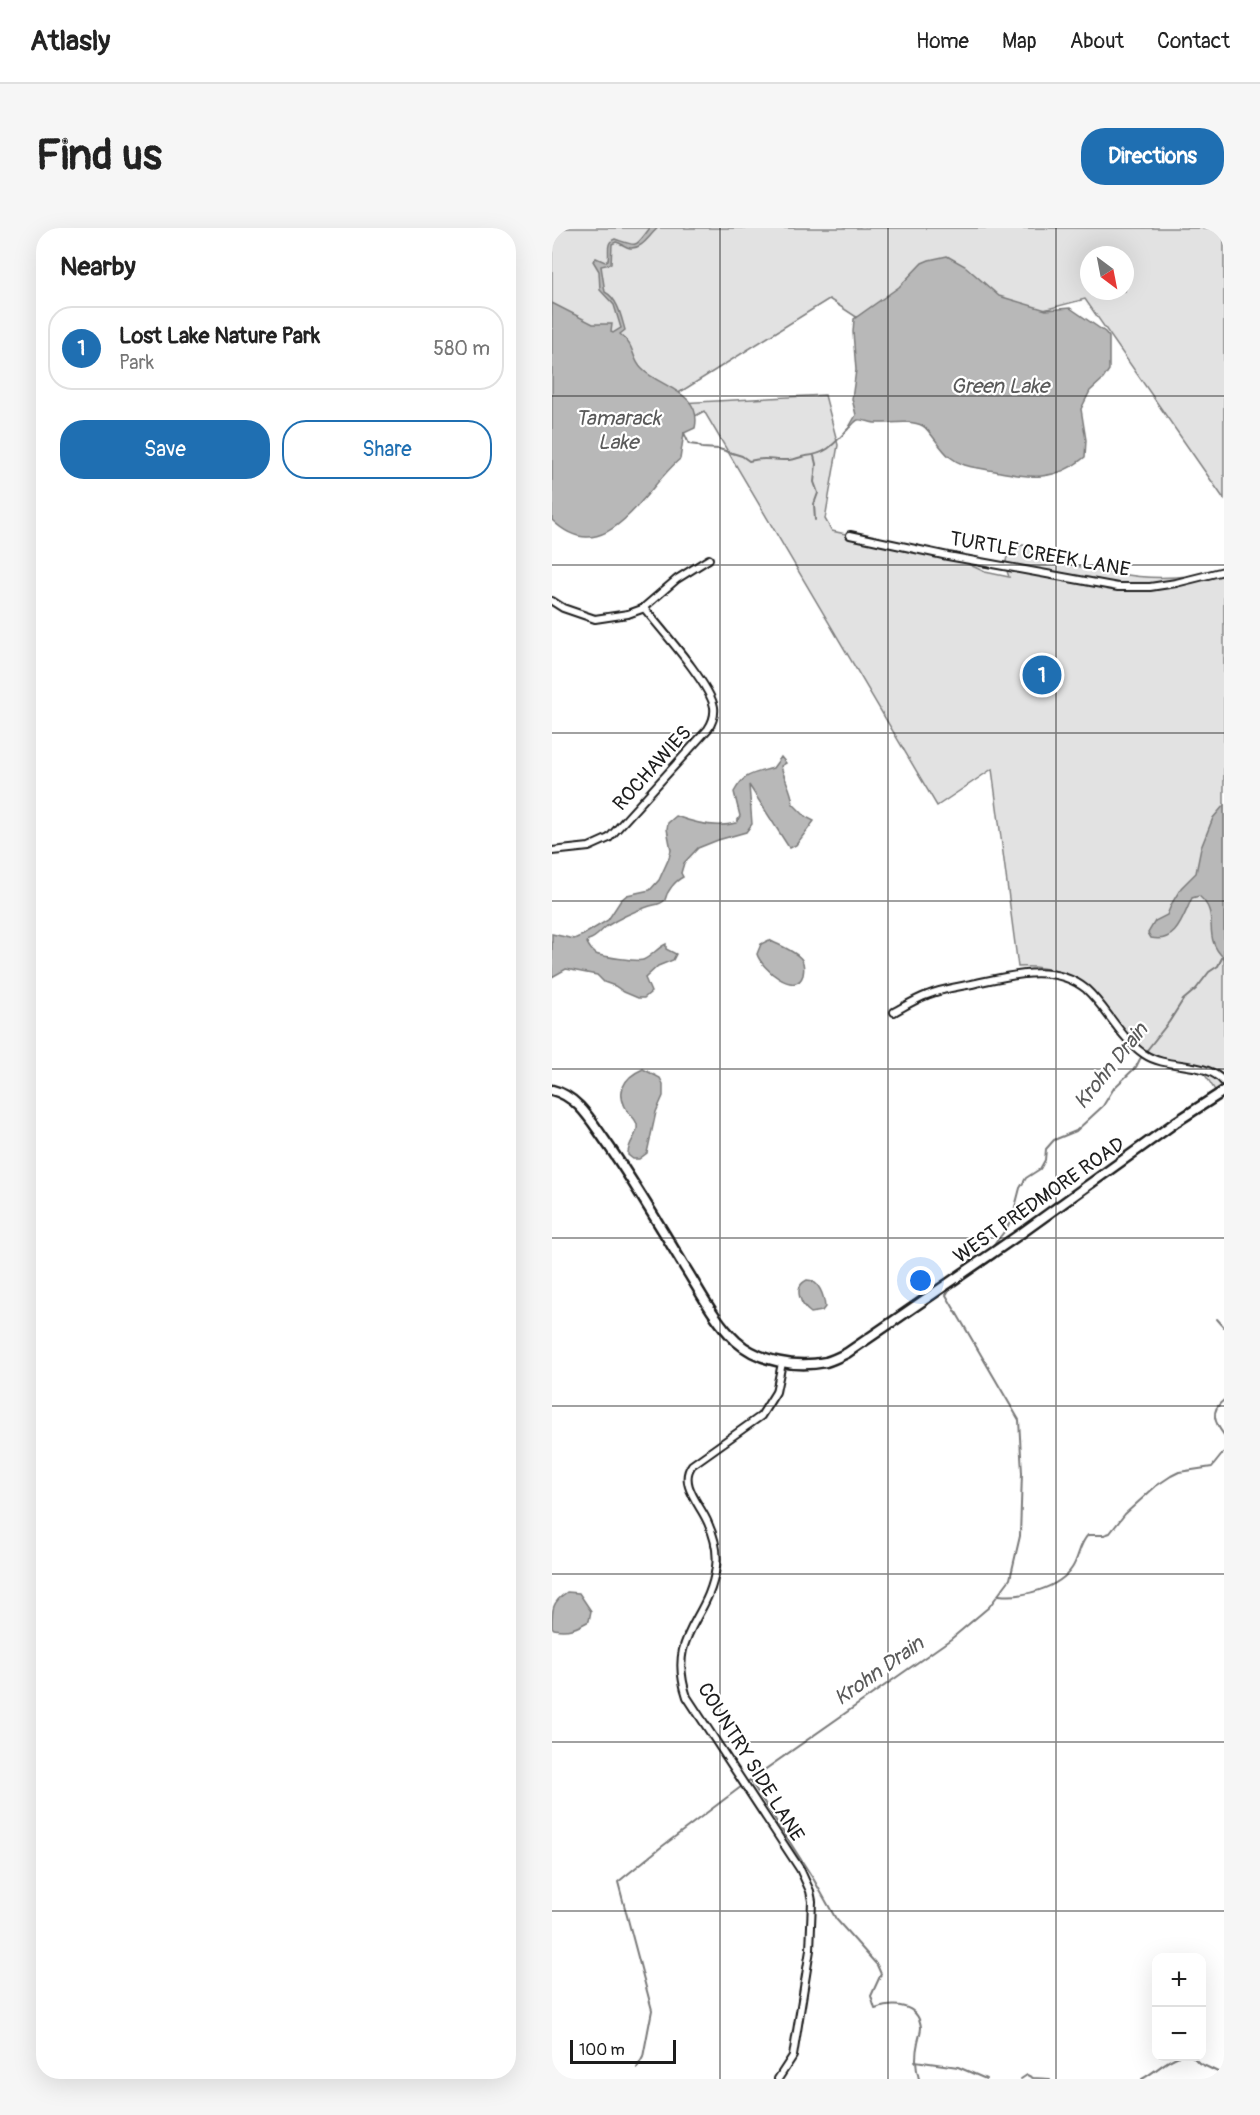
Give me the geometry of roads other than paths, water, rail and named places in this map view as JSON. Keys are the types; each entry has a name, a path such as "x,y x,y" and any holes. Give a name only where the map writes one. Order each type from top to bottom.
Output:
{"street":[{"name":"TURTLE CREEK LANE","path":"850,535 1015,569 1124,587 1176,583 1224,571"},
{"path":"552,601 563,608 595,619 628,614 644,608 677,579 709,559"},
{"name":"ROCHAWIES","path":"552,851 589,847 609,838 712,722 714,709 706,688 644,608"},
{"path":"894,1012 927,995 946,990 1030,973 1064,976 1075,981 1095,998 1134,1047 1144,1055 1175,1066 1203,1069 1219,1076 1224,1082"},
{"path":"552,1090 574,1101 587,1116 642,1197 716,1318 737,1342 767,1358 782,1363"},
{"name":"WEST PREDMORE ROAD","path":"782,1363 828,1362 847,1353 1023,1232 1176,1122 1224,1091"},
{"name":"COUNTRY SIDE LANE","path":"778,2079 793,2056 797,2034 810,1950 812,1901 810,1891 800,1869 687,1697 682,1683 681,1658 687,1637 708,1596 716,1567 716,1547 709,1524 688,1486 687,1473 692,1465 761,1416 776,1392 782,1363"}],"water":[{"name":"Tamarack Lake","path":"650,228 658,228 646,241 635,248 616,242 612,244 611,264 601,266 605,292 618,308 625,330 620,334 629,344 638,365 649,375 686,398 696,416 695,428 684,433 680,459 623,521 607,532 590,537 572,534 552,520 552,303 593,324 612,324 611,332 613,333 621,328 614,305 600,290 599,271 593,261 596,258 605,262 608,260 609,245 612,240 636,244"},
{"name":"Green Lake","path":"947,256 965,266 999,296 1046,310 1070,308 1109,337 1109,370 1090,391 1081,409 1086,440 1085,457 1073,466 1050,475 1015,475 959,463 946,454 926,428 918,424 876,423 860,420 848,429 856,415 852,399 856,370 854,319 899,287 922,263"},
{"path":"781,757 786,763 781,766 793,804 806,817 814,821 796,845 790,848 788,846 749,785 752,824 746,832 698,848 684,863 681,873 683,877 672,887 663,902 621,918 588,940 587,943 596,954 634,960 646,959 666,944 666,949 676,954 673,960 658,966 645,978 651,992 644,998 638,998 604,982 597,975 566,969 552,977 552,934 574,939 583,935 608,920 627,895 650,890 659,880 669,858 671,850 668,823 676,816 706,824 736,823 740,816 734,792 738,785 750,775 773,768"},
{"path":"1224,805 1224,958 1213,942 1209,911 1206,903 1199,896 1192,898 1173,933 1160,939 1151,938 1148,933 1155,921 1167,915 1181,888 1196,873 1201,848 1213,818"},
{"path":"769,940 791,951 802,960 803,975 799,981 786,982 771,973 760,960 757,954 761,944"},
{"path":"643,1069 660,1078 663,1084 663,1096 656,1112 647,1153 639,1159 633,1159 628,1155 628,1150 637,1125 625,1106 622,1093 630,1077"},
{"path":"807,1280 815,1283 820,1289 825,1307 822,1311 811,1313 801,1301 800,1287"},
{"path":"567,1592 579,1593 591,1611 589,1621 572,1629 554,1629 552,1615 554,1606 558,1599"}],"waterway":[{"path":"684,433 689,444 702,448 719,449 742,456 749,461 790,460 819,453 830,447 848,429"},
{"path":"814,456 816,464 814,482 818,493 814,504 815,520"},
{"name":"Krohn Drain","path":"990,1250 1007,1228 1020,1188 1026,1178 1040,1169 1045,1160 1046,1149 1054,1140 1076,1131 1103,1106 1114,1088 1136,1067 1183,1000 1196,989 1209,972 1218,966 1223,956"},
{"name":"Krohn Drain","path":"637,2068 643,2057 652,2010 618,1882 750,1780 951,1639 989,1607 1010,1579 1020,1536 1022,1473 1019,1420 946,1295 949,1290 995,1258"},
{"path":"1217,1319 1224,1327"},
{"path":"1224,1400 1216,1408 1215,1413 1218,1426 1224,1435"},
{"path":"999,1595 1029,1593 1058,1581 1072,1568 1088,1535 1110,1533 1125,1514 1156,1486 1179,1472 1212,1467 1224,1452"},
{"path":"750,1780 814,1880 836,1919 877,1965 881,1974 871,1996 875,2009 889,2006 904,2007 910,2009 919,2019 921,2029 916,2060 919,2079"},
{"path":"915,2061 958,2067 986,2079"},
{"path":"1142,2079 1169,2061"},
{"path":"1197,2061 1220,2073 1224,2070"},
{"path":"1021,2079 1027,2075 1033,2078 1050,2079"}],"place":[{"name":"Lost Lake Nature Park","path":"1042,675"}]}
